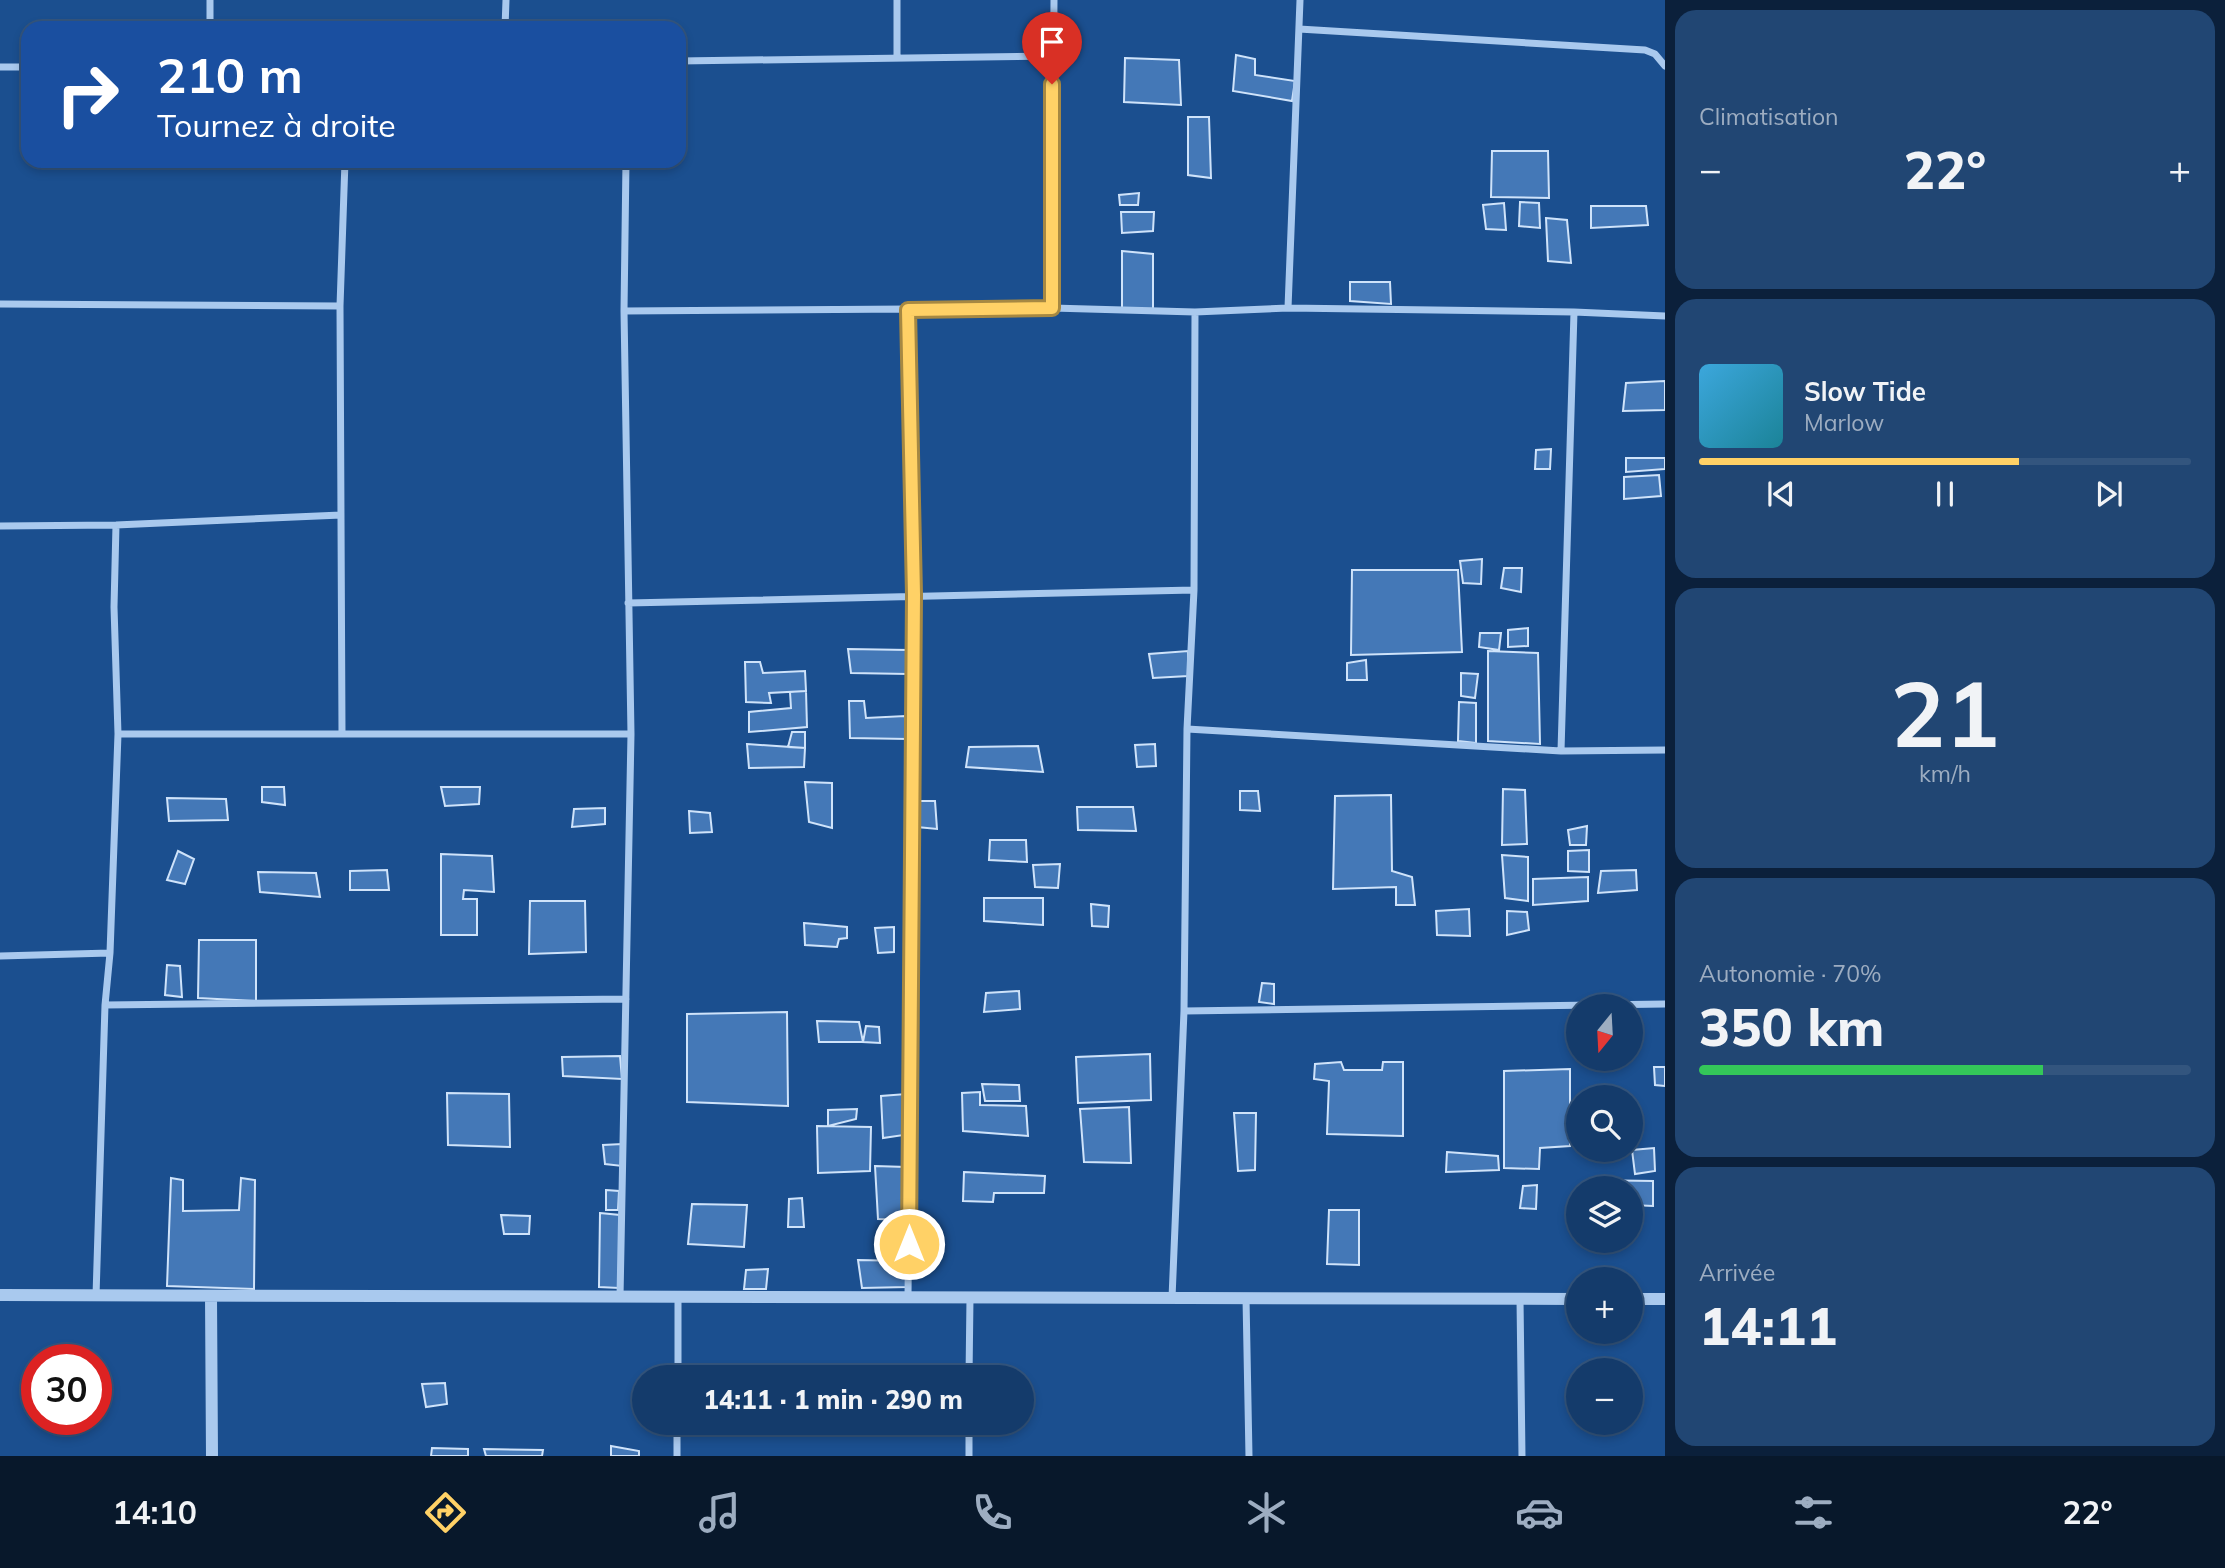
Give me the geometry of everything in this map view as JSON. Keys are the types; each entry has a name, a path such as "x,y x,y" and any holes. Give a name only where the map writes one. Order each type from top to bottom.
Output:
{"street":[{"path":"210,0 210,21"},
{"path":"505,21 506,0"},
{"path":"897,0 897,58"},
{"path":"1052,308 1054,0"},
{"path":"1289,308 1300,0"},
{"path":"1299,29 1645,50 1655,54 1665,66"},
{"path":"686,61 1053,56"},
{"path":"0,66 21,66"},
{"path":"342,732 340,306 345,168"},
{"path":"620,1297 631,734 624,311 626,168"},
{"path":"0,303 340,306"},
{"path":"624,311 1052,308 1195,312 1289,308 1665,316"},
{"path":"908,310 914,595 908,1298"},
{"path":"1172,1298 1184,1011 1187,729 1194,590 1195,312"},
{"path":"1561,751 1574,312"},
{"path":"0,526 117,525 341,515"},
{"path":"96,1296 105,1005 110,953 118,734 114,607 117,525"},
{"path":"628,603 1194,590"},
{"path":"1187,729 1561,751 1665,750"},
{"path":"118,734 631,734"},
{"path":"0,956 110,953"},
{"path":"105,1005 626,999"},
{"path":"1184,1011 1665,1004"},
{"path":"0,1295 1566,1299"},
{"path":"211,1296 212,1456"},
{"path":"678,1297 678,1365"},
{"path":"969,1365 970,1298"},
{"path":"1246,1298 1249,1456"},
{"path":"1520,1299 1522,1456"},
{"path":"1643,1299 1665,1299"},
{"path":"677,1435 677,1456"},
{"path":"969,1435 969,1456"}],"building":[{"path":"1236,55 1255,59 1255,75 1295,81 1292,101 1233,91"},
{"path":"1125,58 1179,60 1181,105 1124,102"},
{"path":"1188,117 1209,117 1211,178 1188,175"},
{"path":"1492,151 1548,151 1549,198 1491,197"},
{"path":"1139,193 1138,205 1120,205 1119,195"},
{"path":"1520,202 1539,203 1540,228 1519,226"},
{"path":"1504,203 1506,230 1486,229 1483,205"},
{"path":"1591,206 1646,206 1648,225 1591,228"},
{"path":"1121,212 1154,212 1153,231 1122,233"},
{"path":"1546,218 1567,220 1571,263 1548,261"},
{"path":"1122,251 1153,254 1153,310 1122,309"},
{"path":"1350,282 1390,282 1391,304 1350,301"},
{"path":"1665,381 1665,410 1623,411 1626,383"},
{"path":"1551,449 1550,469 1535,469 1536,450"},
{"path":"1626,458 1665,458 1665,469 1626,472"},
{"path":"1659,475 1661,496 1624,499 1624,477"},
{"path":"1482,559 1481,584 1463,583 1460,561"},
{"path":"1504,568 1522,568 1521,592 1501,588"},
{"path":"1352,570 1458,570 1462,652 1351,655"},
{"path":"1528,628 1528,646 1508,647 1508,630"},
{"path":"1480,633 1501,633 1499,650 1479,647"},
{"path":"848,649 908,650 908,674 851,673"},
{"path":"1188,651 1188,676 1153,678 1149,654"},
{"path":"1488,651 1538,653 1540,744 1488,741"},
{"path":"1366,660 1367,680 1347,680 1347,663"},
{"path":"745,662 760,662 763,673 805,671 806,691 769,693 771,703 746,702"},
{"path":"1461,673 1478,674 1475,698 1461,696"},
{"path":"806,691 807,727 749,732 749,712 791,708 790,692"},
{"path":"849,701 864,701 866,718 905,716 908,739 850,738"},
{"path":"1459,702 1476,703 1476,743 1458,741"},
{"path":"792,732 805,732 805,748 788,747"},
{"path":"747,744 805,748 804,767 749,768"},
{"path":"1155,744 1156,766 1137,767 1135,745"},
{"path":"1038,746 1043,772 966,767 969,747"},
{"path":"805,782 832,783 832,828 809,822"},
{"path":"262,787 284,787 285,805 262,802"},
{"path":"441,787 480,787 479,804 445,806"},
{"path":"1503,789 1525,790 1527,844 1502,845"},
{"path":"1240,791 1258,791 1260,811 1240,810"},
{"path":"1391,795 1392,871 1412,877 1415,905 1396,905 1396,887 1333,889 1335,796"},
{"path":"167,798 226,799 228,820 169,821"},
{"path":"915,801 935,801 937,829 917,827"},
{"path":"1077,807 1133,807 1136,831 1078,830"},
{"path":"605,808 605,824 572,827 574,809"},
{"path":"689,811 710,813 712,832 690,833"},
{"path":"1587,826 1586,845 1570,845 1568,830"},
{"path":"990,840 1026,840 1027,862 989,860"},
{"path":"1589,850 1589,872 1568,871 1568,851"},
{"path":"178,851 194,859 185,884 167,880"},
{"path":"441,854 492,856 494,892 464,890 463,899 477,899 477,935 441,935"},
{"path":"1502,855 1528,857 1528,901 1505,898"},
{"path":"1060,864 1058,888 1035,887 1033,865"},
{"path":"387,870 389,890 350,890 350,871"},
{"path":"1636,870 1637,890 1598,893 1601,871"},
{"path":"258,872 316,873 320,897 260,892"},
{"path":"1588,877 1588,901 1533,905 1533,879"},
{"path":"984,898 1043,898 1043,925 984,921"},
{"path":"530,901 585,901 586,952 529,954"},
{"path":"1091,904 1109,906 1108,927 1092,926"},
{"path":"1469,909 1470,936 1437,935 1436,911"},
{"path":"1507,911 1527,912 1529,930 1507,935"},
{"path":"804,923 847,927 847,938 839,939 837,947 805,945"},
{"path":"894,927 894,952 878,953 875,928"},
{"path":"199,940 256,940 256,1001 198,998"},
{"path":"167,965 180,966 182,997 165,995"},
{"path":"1262,983 1274,984 1274,1004 1259,1002"},
{"path":"1019,991 1020,1009 984,1012 986,993"},
{"path":"787,1012 788,1106 687,1102 687,1014"},
{"path":"817,1021 859,1022 863,1042 819,1042"},
{"path":"866,1026 879,1027 880,1043 863,1042"},
{"path":"1150,1054 1151,1100 1078,1103 1076,1057"},
{"path":"620,1056 622,1079 563,1076 562,1057"},
{"path":"1341,1062 1344,1070 1382,1070 1383,1062 1403,1062 1403,1136 1327,1134 1329,1081 1314,1079 1315,1064"},
{"path":"1654,1067 1665,1067 1665,1086 1655,1085"},
{"path":"1504,1071 1570,1071 1570,1085 1566,1085 1566,1146 1540,1148 1539,1169 1504,1168"},
{"path":"982,1084 1019,1085 1020,1101 985,1101"},
{"path":"980,1092 980,1105 1026,1106 1028,1136 963,1131 962,1093"},
{"path":"447,1093 509,1094 510,1147 448,1145"},
{"path":"906,1094 904,1135 883,1138 881,1096"},
{"path":"1129,1107 1131,1163 1084,1162 1080,1109"},
{"path":"857,1109 856,1119 828,1126 828,1110"},
{"path":"1234,1113 1256,1113 1255,1170 1238,1171"},
{"path":"817,1126 871,1127 870,1171 818,1173"},
{"path":"622,1144 622,1166 605,1164 603,1145"},
{"path":"1654,1148 1655,1171 1635,1174 1634,1162 1643,1162 1643,1149"},
{"path":"1447,1152 1498,1156 1499,1170 1446,1172"},
{"path":"875,1166 906,1167 906,1220 878,1219"},
{"path":"964,1172 1045,1176 1044,1193 994,1193 993,1202 963,1201"},
{"path":"171,1178 183,1180 183,1211 239,1210 241,1178 255,1180 254,1289 167,1286"},
{"path":"1643,1181 1653,1181 1653,1206 1643,1206"},
{"path":"1537,1185 1536,1209 1520,1208 1523,1186"},
{"path":"606,1190 619,1191 618,1210 606,1210"},
{"path":"802,1198 804,1227 788,1227 789,1199"},
{"path":"692,1204 747,1205 744,1247 688,1244"},
{"path":"1329,1210 1359,1210 1359,1265 1327,1264"},
{"path":"600,1213 620,1215 619,1288 599,1287"},
{"path":"501,1215 530,1216 529,1234 504,1234"},
{"path":"858,1260 905,1261 907,1287 862,1288"},
{"path":"768,1269 766,1289 744,1289 746,1270"},
{"path":"445,1383 447,1404 426,1407 422,1384"},
{"path":"611,1446 639,1451 639,1456 611,1456"},
{"path":"432,1448 468,1449 468,1456 431,1456"},
{"path":"484,1449 543,1450 542,1456 486,1456"}],"route":[{"path":"909,1244 914,595 908,310 1052,308 1052,84"}]}
